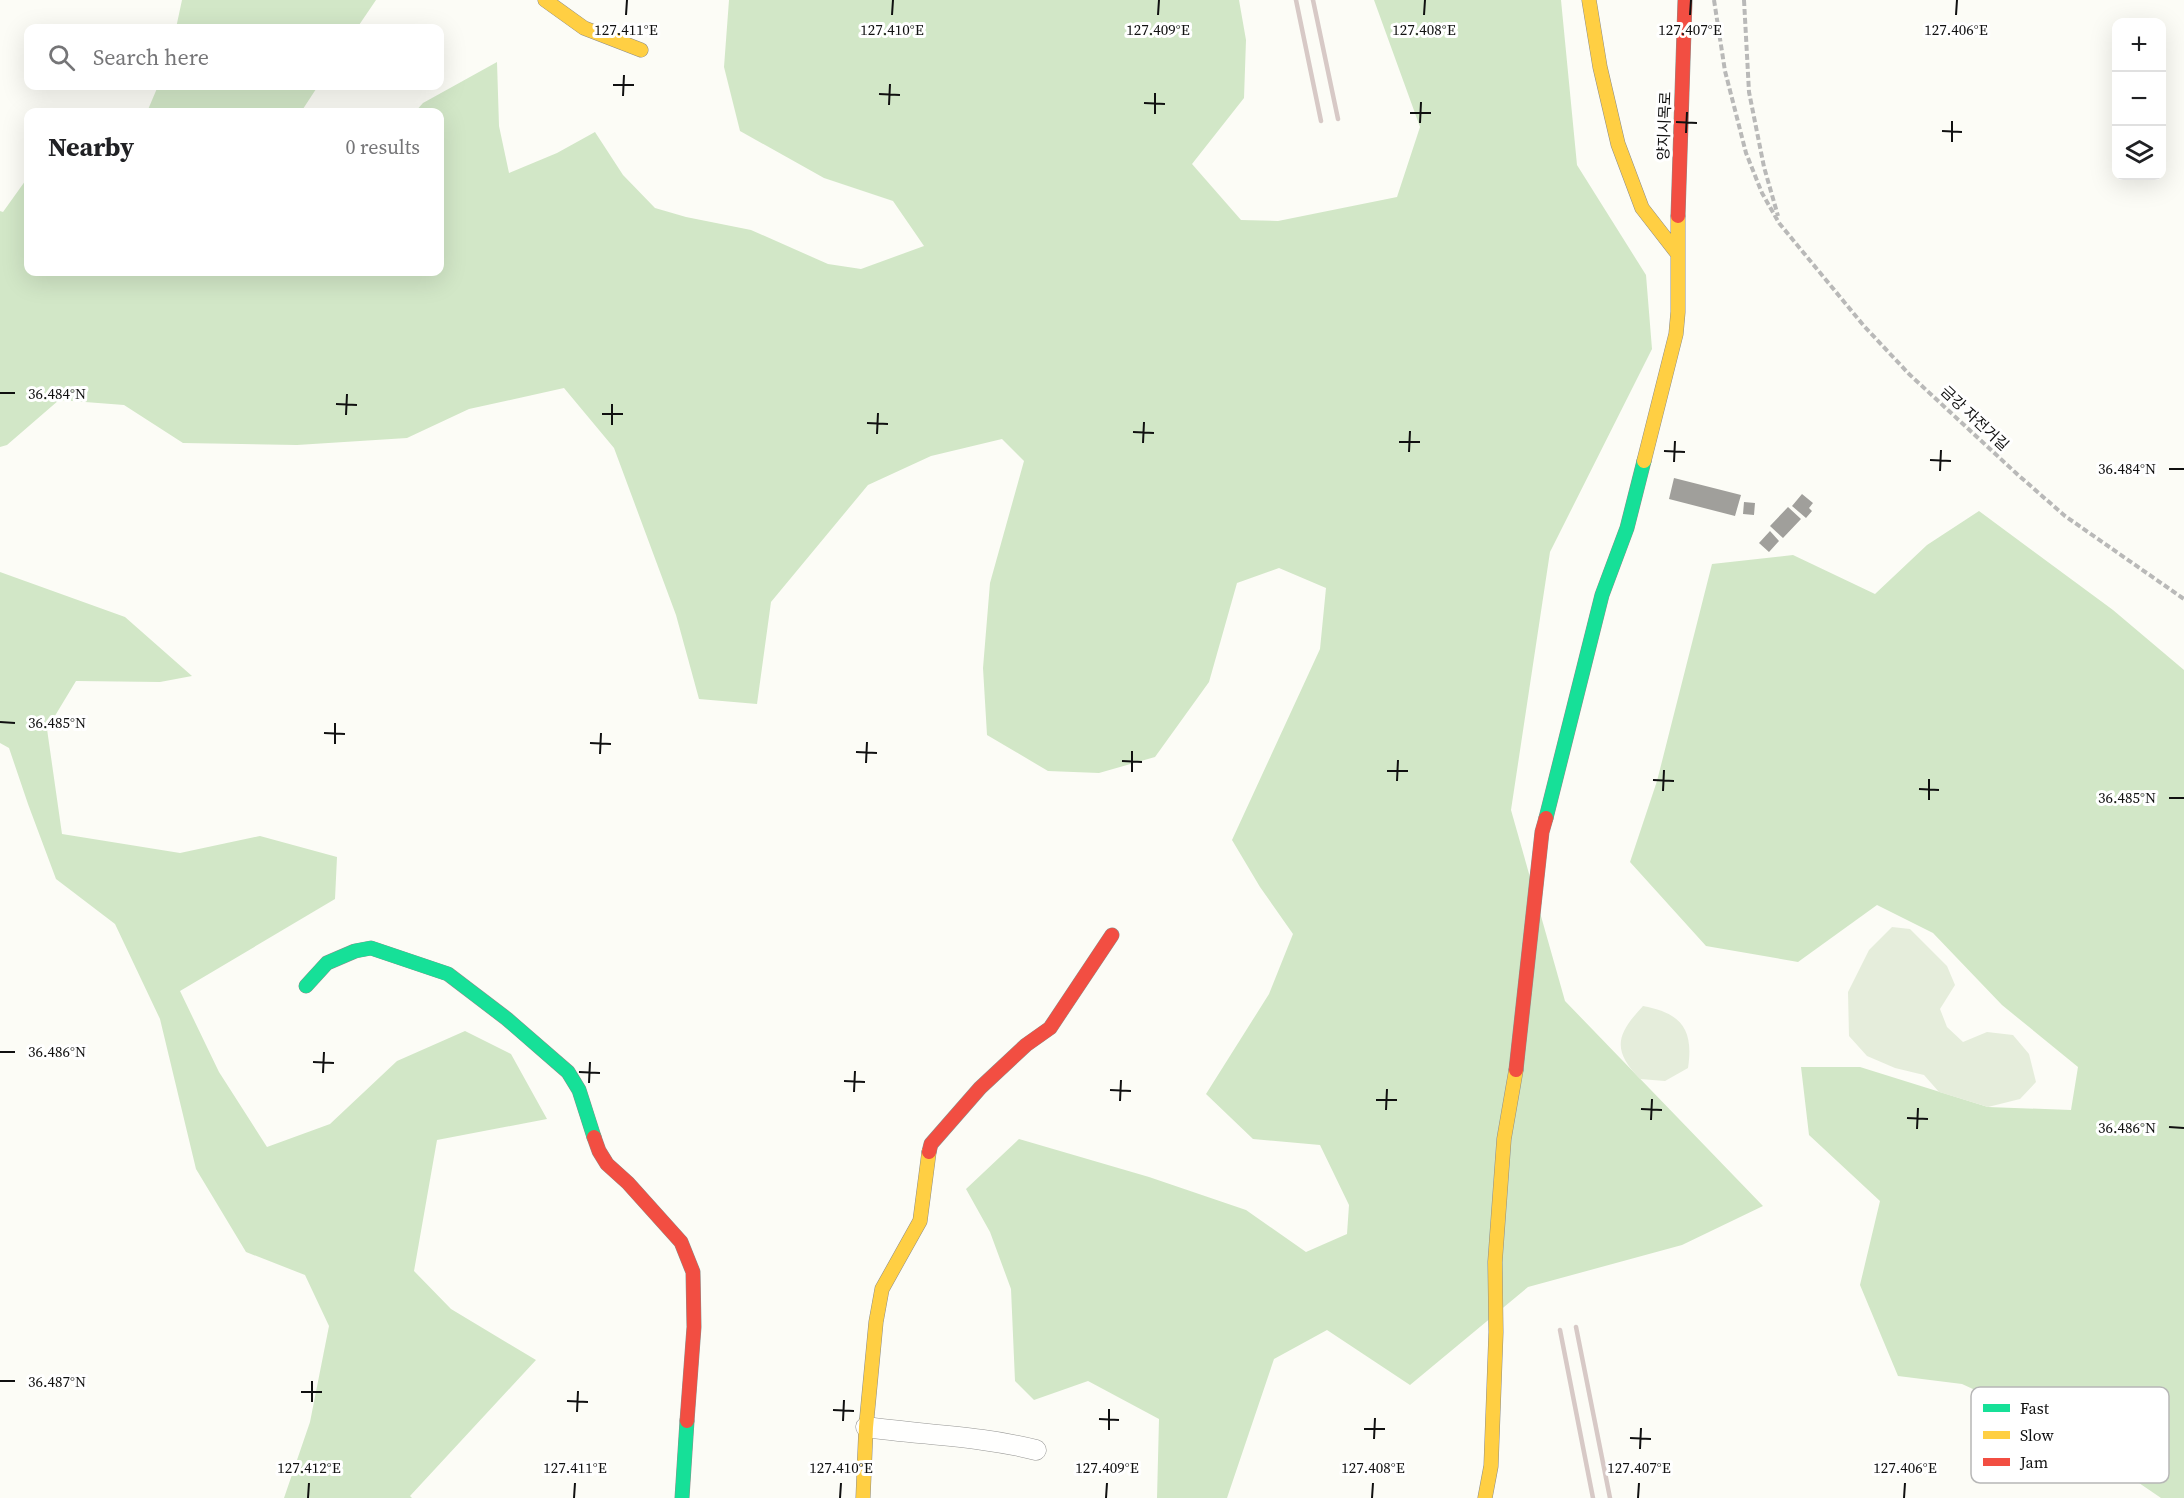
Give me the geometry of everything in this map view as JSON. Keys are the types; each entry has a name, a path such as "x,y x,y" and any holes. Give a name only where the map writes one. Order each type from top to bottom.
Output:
{"street":[{"path":"545,0 584,28 641,51"},
{"path":"1589,0 1600,66 1618,144 1642,208 1677,253"},
{"name":"양지시목로","path":"1485,1498 1491,1466 1496,1332 1495,1262 1504,1139 1516,1072 1542,832 1602,595 1628,528 1674,344 1678,312 1677,253 1685,0"},
{"path":"863,1498 866,1427 876,1322 882,1289 920,1221 926,1164 931,1144 980,1088 1026,1045 1050,1028 1112,935"},
{"path":"306,986 327,963 355,951 371,948 448,974 507,1019 568,1072 579,1090 599,1151 608,1164 681,1242 693,1272 694,1327 682,1498"},
{"path":"866,1427 1002,1441 1036,1450"}],"path":[{"name":"금강 자전거길","path":"1714,0 1725,70 1746,153 1762,193 1779,223 1850,309 1909,374 2065,516 2184,599"},
{"name":"금강 자전거길","path":"1744,0 1749,92 1764,167 1779,223"}],"green space":[{"path":"182,0 376,0 360,24 177,24"},
{"path":"729,0 1239,0 1246,40 1244,98 1192,164 1241,220 1278,221 1397,197 1420,127 1374,0 1561,0 1577,165 1646,275 1652,349 1550,552 1511,810 1565,1001 1763,1206 1682,1245 1528,1287 1410,1385 1327,1330 1274,1359 1227,1498 1157,1498 1159,1419 1088,1381 1034,1400 1015,1381 1011,1289 990,1232 966,1189 1019,1139 1149,1177 1246,1210 1306,1252 1347,1234 1349,1205 1320,1145 1253,1139 1206,1094 1269,994 1293,934 1260,887 1232,840 1320,649 1326,588 1279,568 1237,583 1209,682 1155,757 1099,773 1048,771 987,735 983,668 990,583 1024,461 1002,439 931,456 868,485 771,602 757,704 699,699 676,615 614,448 564,388 469,409 407,438 297,445 183,443 124,405 59,400 7,445 0,447 0,211 3,212 24,183 24,276 444,276 444,108 419,108 423,103 497,62 499,126 509,173 557,153 595,132 623,175 655,208 686,217 751,230 828,264 861,269 924,246 893,201 824,178 740,131 724,67"},
{"path":"156,90 315,90 304,108 149,108"},
{"path":"1979,511 2113,610 2184,670 2184,1498 2161,1498 2139,1483 2169,1483 2169,1387 1971,1388 1962,1384 1898,1376 1860,1285 1880,1201 1809,1135 1801,1067 1860,1067 1988,1107 2071,1110 2078,1067 2002,1005 1933,933 1877,905 1798,962 1706,946 1630,862 1657,781 1712,564 1793,555 1875,594 1927,545"},
{"path":"0,572 125,617 192,676 160,682 76,681 47,729 62,834 180,853 260,836 337,857 335,899 180,991 219,1072 267,1147 330,1124 397,1061 465,1031 511,1054 547,1119 437,1140 414,1271 451,1309 536,1360 410,1496 412,1498 284,1498 310,1422 329,1326 305,1275 246,1252 196,1169 160,1019 115,924 56,879 9,748 0,743"},
{"path":"1892,927 1910,929 1947,966 1955,985 1940,1009 1947,1027 1963,1042 1987,1032 2013,1035 2029,1054 2036,1082 2020,1099 1988,1107 1939,1092 1924,1075 1895,1068 1867,1056 1849,1036 1848,992 1869,950"},
{"path":"1643,1006 1676,1018 1682,1025 1689,1043 1688,1068 1665,1081 1640,1079 1621,1050 1623,1033 1627,1025"}],"building":[{"path":"1674,478 1741,495 1735,516 1669,499"},
{"path":"1802,494 1813,503 1809,508 1812,511 1806,518 1792,506"},
{"path":"1744,502 1755,503 1754,515 1743,514"},
{"path":"1788,507 1801,519 1783,538 1770,526"},
{"path":"1770,531 1779,541 1769,552 1759,543"}],"railway":[{"path":"1296,0 1321,121"},
{"path":"1313,0 1338,119"},
{"path":"1576,1327 1610,1498"},
{"path":"1560,1330 1593,1498"}],"traffic: fast":[{"path":"1546,818 1602,595 1627,528 1644,461"},
{"path":"306,986 327,963 355,951 371,948 448,974 507,1019 568,1072 579,1090 594,1137"},
{"path":"682,1498 687,1421"}],"traffic: slow":[{"path":"545,0 584,28 641,50"},
{"path":"1589,0 1600,67 1618,144 1642,208 1677,253"},
{"path":"1644,461 1676,334 1678,216"},
{"path":"1485,1498 1491,1466 1496,1332 1495,1262 1504,1139 1516,1070"},
{"path":"863,1498 866,1427 876,1322 882,1289 920,1221 929,1152"}],"traffic: jam":[{"path":"1678,216 1685,0"},
{"path":"1516,1070 1542,832 1546,818"},
{"path":"929,1152 931,1144 980,1088 1026,1045 1050,1028 1112,935"},
{"path":"594,1137 607,1164 628,1183 681,1242 693,1272 694,1327 687,1421"}]}
